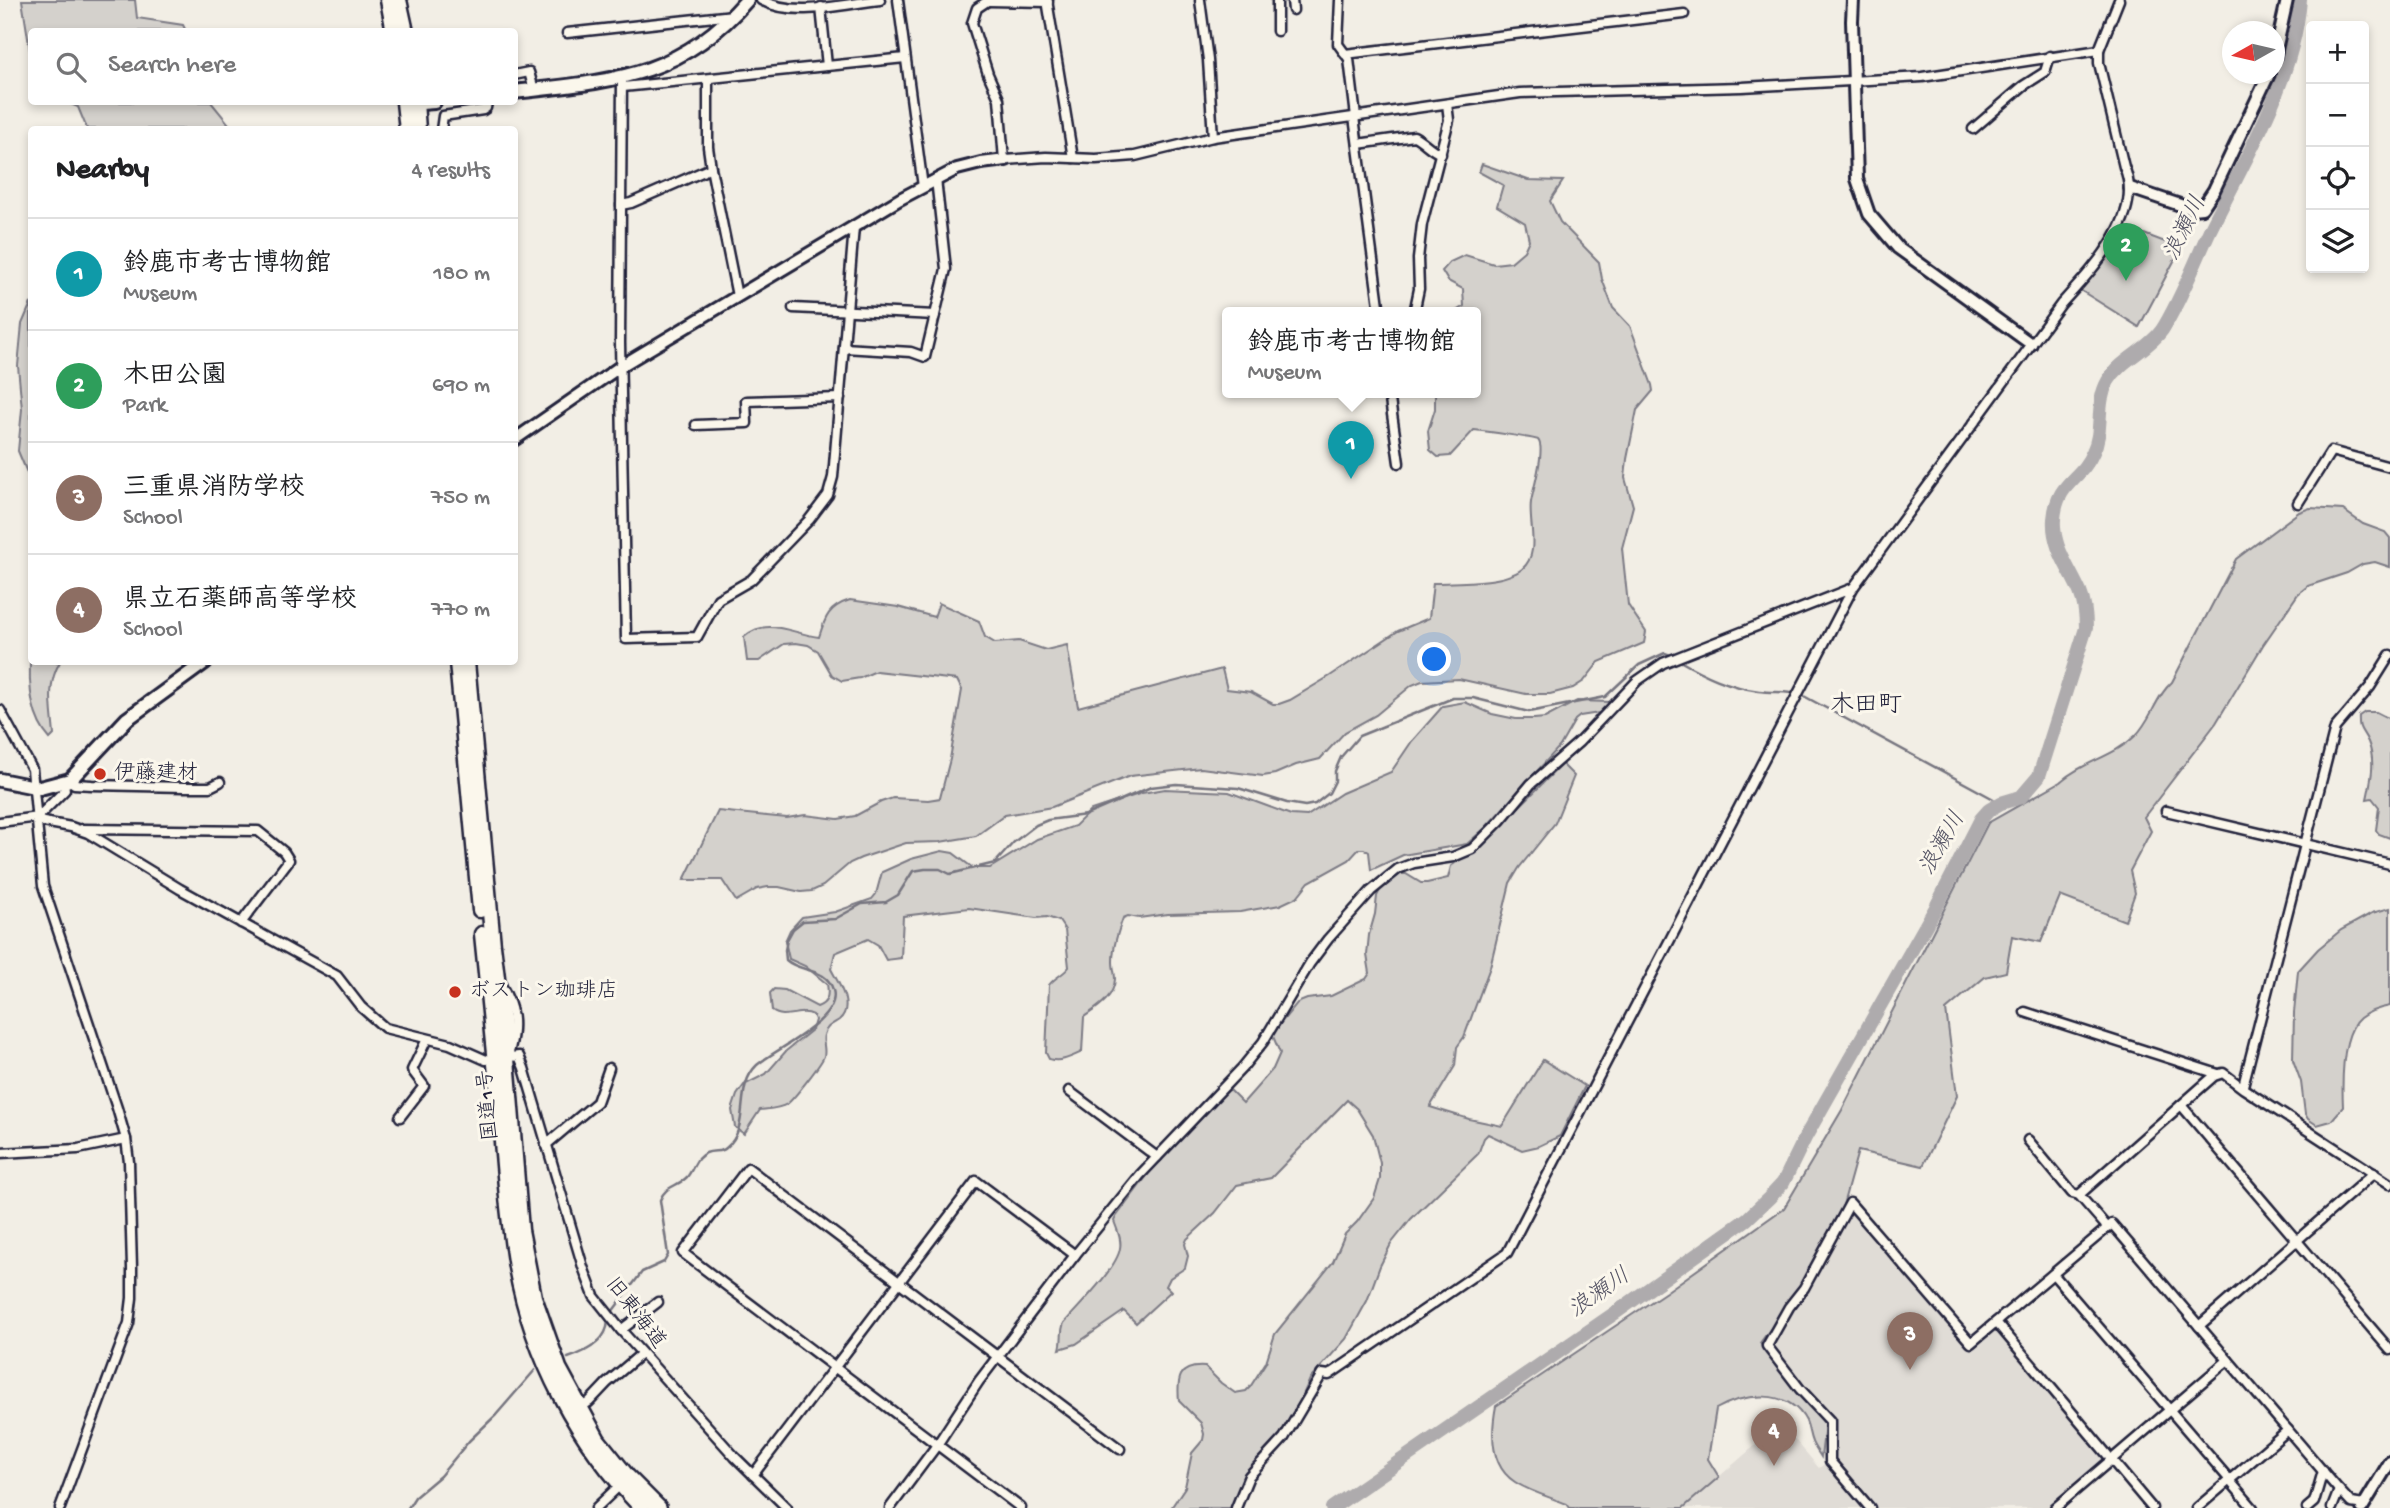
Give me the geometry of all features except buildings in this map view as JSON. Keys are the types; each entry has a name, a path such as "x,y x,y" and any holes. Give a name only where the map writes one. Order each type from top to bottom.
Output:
{"highway":[{"path":"394,28 395,1"},
{"path":"395,1 405,28"},
{"path":"407,126 410,105"},
{"path":"411,105 417,126"},
{"name":"国道1号","path":"457,665 507,1058"},
{"name":"国道1号","path":"467,665 472,770"},
{"name":"国道1号","path":"476,807 507,1058 512,1239 542,1326 559,1368 580,1408 612,1459 659,1508"},
{"name":"国道1号","path":"522,1267 532,1330 554,1382 586,1441 620,1485 642,1508"}],"main road":[{"path":"518,92 622,83 665,63 708,38 747,0"},
{"path":"0,780 33,788 51,787 67,782 127,719 201,665"}],"street":[{"path":"761,0 790,10 880,0"},
{"path":"898,0 923,187"},
{"path":"1005,160 999,99 972,23 977,8 989,0 1047,1 1073,158"},
{"path":"1199,0 1208,60 1213,137"},
{"path":"1277,0 1277,31"},
{"path":"1292,0 1293,10"},
{"path":"1340,0 1338,44 1349,59 1379,307"},
{"path":"1853,0 1857,180 1869,214 1898,248 2031,344"},
{"path":"1236,1508 1242,1488 1284,1438 1322,1374 1329,1375 1507,1253 1853,588 2061,304 2089,274 2112,243 2130,188 2103,81 2099,50 2119,0"},
{"path":"2282,21 2287,0"},
{"path":"395,1 410,28"},
{"path":"821,7 827,66"},
{"path":"1345,54 1684,14"},
{"path":"567,33 733,15"},
{"path":"518,437 621,366 936,179 964,167 1005,160 1135,156 1213,137 1520,93 1742,87 1922,77 2099,50"},
{"path":"1973,129 2023,86 2045,72 2050,56"},
{"path":"854,227 833,477 828,495 809,520 751,580 718,599 697,636 626,639 621,366 622,83 708,79 905,58"},
{"path":"518,74 529,72 534,90"},
{"path":"708,79 708,147 737,296"},
{"path":"2130,188 2192,209 2207,205 2264,84"},
{"path":"1415,307 1419,289 1418,259 1422,224 1449,120 1447,104"},
{"path":"442,126 443,116 483,110 486,105"},
{"path":"1358,144 1414,136 1441,154"},
{"path":"621,205 711,168"},
{"path":"844,348 911,352 925,357 946,269 936,179"},
{"path":"793,308 935,315"},
{"path":"696,425 747,423 746,401 840,398"},
{"path":"1390,398 1399,463"},
{"path":"2298,503 2330,450 2390,467"},
{"path":"890,1508 997,1357 1075,1255 1140,1175 1242,1069 1263,1042 1316,955 1371,891 1398,869 1414,863 1453,857 1472,849 1531,784 1579,742 1637,681 1673,658 1853,588"},
{"path":"2243,1086 2336,728 2370,687 2390,655"},
{"path":"0,710 32,769 43,886 126,1139 131,1237 131,1311 105,1392 60,1508"},
{"path":"38,819 65,790 67,782 92,785 210,787 220,782"},
{"path":"2166,811 2390,864"},
{"path":"0,822 38,819 79,829 258,831 284,852 289,860 241,923"},
{"path":"79,829 337,976 361,1007 385,1028 450,1045 486,1060 507,1058 514,1033 509,999 498,979"},
{"path":"2025,1012 2218,1074 2223,1073 2390,1184"},
{"path":"400,1117 424,1086 412,1070 427,1039"},
{"name":"旧東海道","path":"507,1058 524,1068 591,1289 642,1354 753,1475 787,1508"},
{"path":"546,1145 597,1102 609,1068"},
{"path":"2080,1195 2218,1074"},
{"path":"1069,1091 1157,1157"},
{"path":"2181,1105 2390,1350"},
{"path":"0,1153 78,1149 126,1139"},
{"path":"2028,1140 2072,1193 2080,1195 2108,1227"},
{"path":"1021,1508 683,1253 748,1168 1120,1449"},
{"path":"2199,1326 2374,1173"},
{"path":"753,1475 976,1181 1075,1255"},
{"path":"1870,1508 1830,1461 1830,1421 1766,1346 1788,1307 1804,1288 1850,1203 1971,1343 2112,1224 2351,1503 2363,1507 2390,1462"},
{"path":"2053,1274 2253,1508"},
{"path":"621,1330 658,1302"},
{"path":"1996,1322 2152,1508"},
{"path":"580,1408 642,1354"},
{"path":"2055,1508 2228,1360"},
{"path":"2197,1508 2288,1430"},
{"path":"2306,1508 2314,1502 2323,1471"},
{"path":"596,1508 620,1485"},
{"path":"2332,1508 2339,1490"}],"shaded area":[{"path":"22,0 135,0 137,18 183,25 184,28 28,28 28,38"},
{"path":"73,105 213,105 231,126 86,126 78,107"},
{"path":"1482,164 1528,180 1563,181 1550,201 1560,222 1599,262 1613,308 1630,326 1652,385 1653,391 1637,410 1627,459 1625,478 1633,506 1622,548 1628,605 1646,632 1644,643 1599,662 1584,681 1573,688 1550,694 1526,694 1459,679 1422,681 1412,685 1376,715 1345,732 1320,759 1263,776 1201,768 1130,776 1052,807 1005,815 976,836 940,842 906,843 861,858 812,891 768,887 757,889 736,901 722,880 684,880 718,811 787,818 805,815 838,819 855,816 893,798 940,798 962,690 957,680 876,671 860,678 842,681 832,675 818,651 808,645 796,643 784,644 759,661 747,661 744,637 753,631 771,627 819,637 828,614 850,600 898,607 934,617 939,603 979,621 985,637 995,643 1019,641 1046,650 1067,645 1078,707 1222,669 1227,689 1251,692 1273,704 1279,704 1330,676 1398,631 1429,618 1433,583 1492,580 1522,569 1531,555 1531,502 1541,451 1538,440 1474,430 1450,456 1438,457 1430,450 1428,431 1435,409 1435,398 1481,398 1481,307 1462,307 1463,289 1448,281 1442,271 1450,262 1465,255 1494,264 1511,262 1524,251 1529,240 1525,223 1497,206 1503,185 1479,172"},
{"path":"2123,226 2181,248 2139,327 2080,290 2115,245"},
{"path":"28,310 28,475 18,451 22,409 18,366 22,324"},
{"path":"2310,508 2343,510 2363,524 2385,532 2390,538 2390,567 2375,562 2363,564 2347,573 2308,586 2298,594 2263,645 2216,723 2144,817 2151,831 2130,871 2135,893 2125,921 2060,896 2041,942 2012,936 2006,972 1985,977 1946,1010 1957,1096 1923,1166 1858,1151 1843,1205 1802,1286 1760,1343 1825,1424 1821,1457 1812,1442 1806,1421 1798,1410 1777,1398 1752,1397 1716,1409 1708,1459 1719,1477 1683,1508 1570,1508 1567,1504 1515,1482 1501,1467 1494,1448 1496,1406 1666,1292 1784,1208 1842,1110 1988,823 2135,736 2172,682 2236,559 2299,512"},
{"path":"30,665 59,665 51,688 54,735 50,739 34,709"},
{"path":"1577,701 1611,702 1609,707 1599,713 1580,716 1575,720 1560,746 1467,844 1403,855 1371,870 1369,852 1359,849 1349,860 1309,882 1297,897 1280,905 1240,912 1123,918 1114,950 1115,979 1112,992 1084,1017 1082,1052 1065,1059 1049,1059 1046,1053 1049,985 1069,967 1065,930 1059,921 1047,917 1036,918 969,908 903,916 901,958 886,960 878,945 868,939 835,953 831,969 844,994 845,1008 844,1015 825,1032 822,1060 787,1104 760,1110 744,1134 735,1127 732,1110 744,1085 766,1074 786,1051 812,1030 815,1020 813,1015 808,1013 782,1015 772,1011 770,993 774,989 785,990 817,1007 827,998 827,984 805,966 789,959 785,941 790,930 802,917 835,912 872,899 882,872 911,859 942,851 953,853 973,868 990,868 1037,839 1075,826 1091,810 1142,793 1165,789 1229,792 1291,815 1307,816 1342,793 1391,772 1412,741 1443,706 1465,702 1492,714 1516,719 1534,719 1545,718"},
{"path":"2365,712 2376,712 2390,719 2390,838 2376,830 2379,807 2372,798 2367,799 2372,756 2359,721 2359,716"},
{"path":"1562,764 1574,776 1555,823 1510,883 1490,967 1464,1037 1457,1047 1455,1066 1430,1107 1502,1126 1543,1060 1585,1086 1560,1136 1539,1146 1522,1150 1488,1134 1478,1154 1411,1219 1391,1244 1367,1301 1346,1339 1310,1379 1287,1431 1243,1477 1233,1508 1171,1508 1185,1487 1192,1453 1203,1440 1204,1434 1201,1423 1179,1401 1178,1386 1181,1375 1189,1368 1205,1367 1235,1393 1246,1391 1250,1387 1266,1362 1275,1334 1333,1262 1345,1234 1374,1198 1380,1179 1380,1163 1373,1135 1357,1109 1347,1100 1271,1178 1237,1185 1215,1213 1187,1239 1185,1244 1188,1256 1185,1268 1170,1278 1166,1286 1171,1291 1136,1323 1124,1311 1076,1344 1060,1349 1064,1323 1096,1287 1118,1256 1120,1241 1114,1221 1116,1217 1165,1152 1229,1089 1243,1103 1273,1069 1280,1053 1272,1034 1297,1003 1331,996 1366,979 1370,973 1367,955 1369,935 1377,896 1382,886 1400,874 1406,874 1421,883 1448,878 1451,866 1483,843"},
{"path":"2390,908 2390,1006 2367,1013 2354,1026 2344,1060 2343,1107 2331,1121 2317,1125 2305,1114 2301,1082 2293,1060 2298,971 2318,949 2341,930 2372,913"},
{"path":"1854,1215 1970,1348 1992,1330 1998,1331 2104,1455 2104,1461 2050,1508 1875,1508 1833,1459 1834,1421 1806,1391 1773,1349 1772,1343 1791,1309 1808,1290 1848,1216"},
{"path":"1781,1423 1819,1468 1826,1463 1865,1508 1683,1508"}],"waterway":[{"name":"浪瀬川","path":"1332,1508 1747,1219 1783,1183 1806,1136 1935,909 1981,819 2001,803 2021,797 2039,776 2086,628 2082,596 2056,539 2056,506 2064,489 2088,462 2093,452 2098,435 2102,398 2108,381 2113,373 2156,337 2175,307 2278,90 2296,30 2300,0"},
{"path":"612,1312 642,1272 664,1262 668,1255 660,1200 662,1195 687,1177 702,1155 722,1150 734,1139 750,1074 766,1058 818,1023 833,1001 833,990 825,977 786,960 787,940 793,929 803,921 835,919 862,904 886,902 898,895 913,871 940,869 950,874 995,863 1014,842 1036,825 1048,820 1086,815 1151,787 1176,784 1238,788 1287,803 1305,806 1315,804 1329,793 1341,757 1359,736 1453,698 1473,698 1529,712 1605,697 1639,665 1665,653 1673,656"},
{"path":"1678,660 1737,687 1802,695 2001,803"},
{"path":"568,1358 582,1353 600,1340 608,1321"},
{"path":"408,1508 415,1497 440,1476 535,1370"}],"place":[{"name":"木田公園","path":"2126,281"},
{"name":"鈴鹿市考古博物館","path":"1351,479"},
{"name":"伊藤建材","path":"100,774"},
{"name":"ボストン珈琲店","path":"455,992"},
{"name":"三重県消防学校","path":"1910,1370"},
{"name":"県立石薬師高等学校","path":"1774,1466"}],"district":[{"name":"木田町","path":"1866,706"}]}
